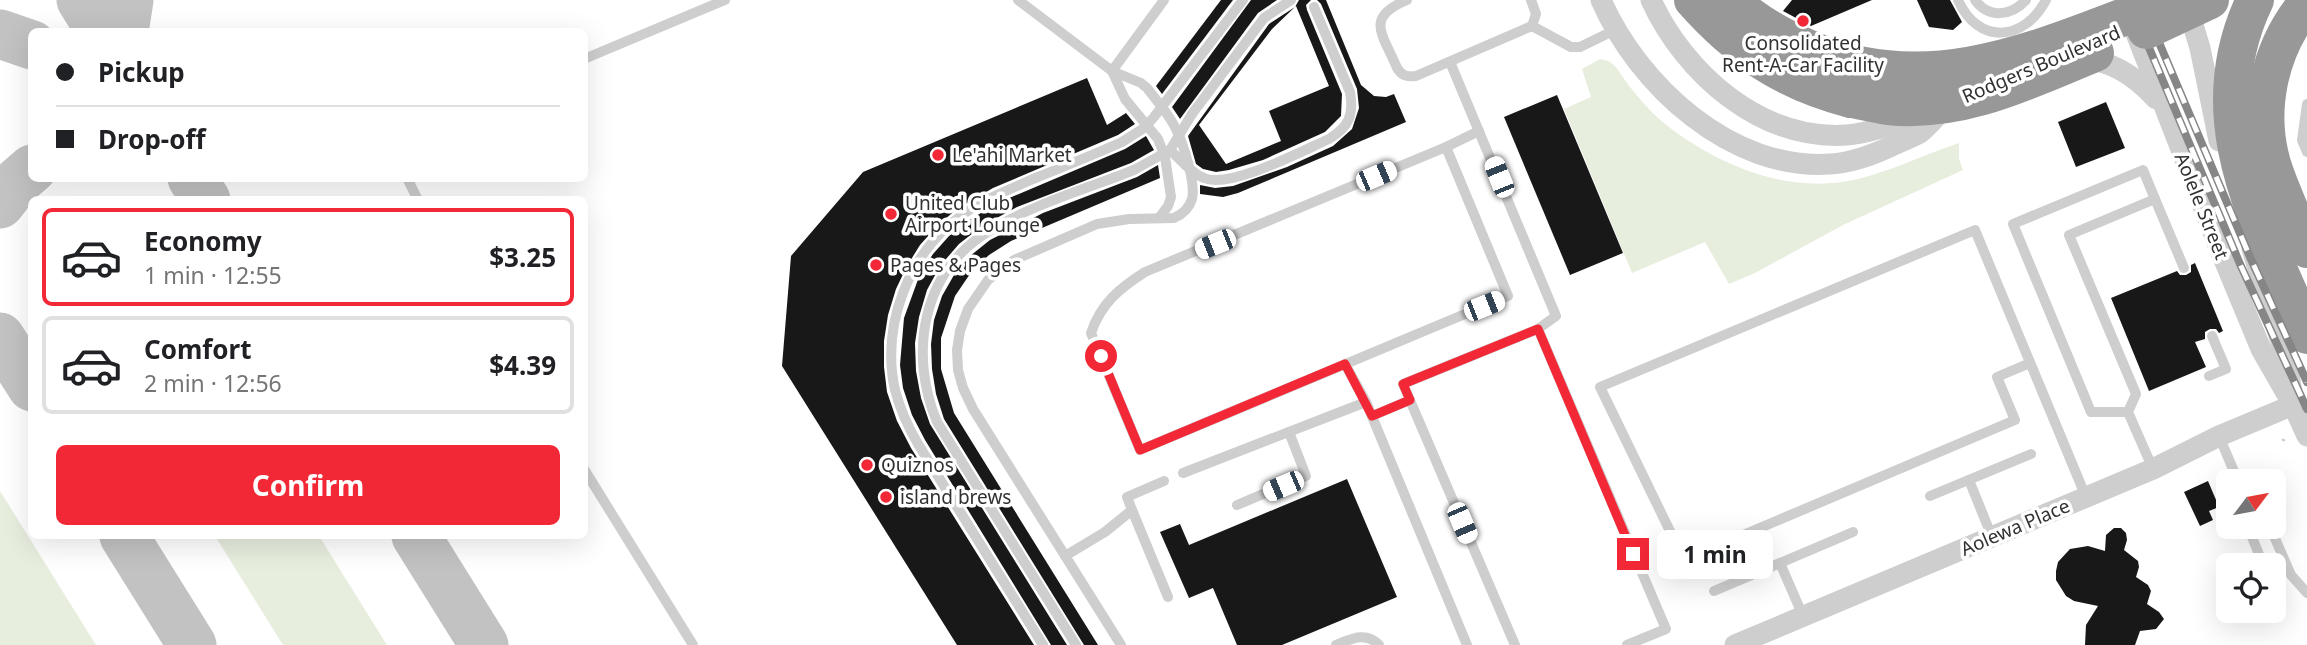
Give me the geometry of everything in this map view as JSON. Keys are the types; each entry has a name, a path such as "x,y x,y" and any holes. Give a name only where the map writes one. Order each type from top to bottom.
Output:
{"highway":[{"path":"1693,0 1713,23 1748,53 1794,80 1823,92 1889,106 1962,102 2012,87 2112,46 2210,0"},
{"path":"1731,0 1764,25 1825,56 1857,66 1931,72 2003,60 2169,0"},
{"path":"2255,0 2240,36 2234,64 2232,117 2235,145 2246,189 2307,335"},
{"path":"2307,3 2281,44 2267,90 2264,117 2273,166 2307,249"}],"street":[{"name":"Rodgers Boulevard","path":"1601,0 1615,30 1636,61 1681,108 1737,144 1782,160 1831,164 1872,155 1920,132 1949,103 2133,26 2186,0"},
{"path":"1651,0 1667,30 1707,78 1740,105 1767,121 1797,131 1849,135 1878,129 1949,103"},
{"name":"Aolele Street","path":"2127,0 2133,26 2162,106 2261,349 2294,405 2307,436"},
{"name":"Aolele Street","path":"2186,0 2200,48 2225,164 2287,360 2294,405"},
{"path":"2053,59 2087,59 2125,72 2143,84 2162,106"},
{"name":"Aolewa Place","path":"1735,645 2152,469 2219,436 2294,405"}],"lane":[{"path":"588,57 725,0"},
{"path":"1112,71 1164,0"},
{"path":"1042,645 918,444 904,416 892,372 894,324 904,292 918,263 939,235 961,215 990,198 1122,142 1144,128 1243,0"},
{"path":"1076,645 937,422 929,404 924,384 923,328 928,309 944,274 972,243 1002,224 1134,170 1170,150 1182,126 1268,14 1291,0"},
{"path":"1170,150 1195,173 1220,181 1240,177 1341,132 1351,117 1353,106 1350,92 1311,0"},
{"path":"1407,0 1390,7 1381,19 1381,27 1401,74 1408,77 1416,76 1532,26 1536,14 1531,0"},
{"path":"1958,0 1964,13 1975,23 1986,30 2001,33 2018,30 2029,23 2046,0"},
{"path":"1975,0 1987,11 1997,13 2008,13 2026,0"},
{"path":"1024,2 1112,71 1142,83 1147,88 1176,128 1185,152 1193,193 1192,202 1184,213 1174,218 1108,221 1014,260 998,270 978,291 960,331 958,370 973,409 1121,645"},
{"path":"1771,17 1807,50 1855,78"},
{"path":"1532,26 1571,47 1580,47 1615,30"},
{"path":"1450,61 1556,316 1538,329 1403,384 1515,645"},
{"path":"1112,71 1125,99 1158,139 1166,157 1171,197 1159,218"},
{"path":"1905,94 1949,103"},
{"path":"2307,104 2302,140 2307,152"},
{"path":"1447,147 1507,296 1140,450 1091,333 1096,319 1111,296 1145,272 1447,147 1479,131"},
{"path":"2129,412 2091,412 2013,224 2143,170 2184,268"},
{"path":"2152,469 2129,412 2136,394 2069,234 2155,199"},
{"path":"2031,363 1997,377 2015,420 1684,560 1600,387 1975,230 2031,363 2086,497"},
{"path":"1538,329 1665,629 1627,645"},
{"path":"2209,376 2226,369 2212,335"},
{"path":"1345,364 1366,402 1467,645"},
{"path":"1372,416 1410,400"},
{"path":"1183,473 1366,402"},
{"path":"1237,505 1306,476 1289,432"},
{"path":"2219,436 2233,469"},
{"path":"1930,496 2031,454"},
{"path":"588,475 693,645"},
{"path":"1969,480 1992,537"},
{"path":"1164,481 1127,497 1168,597"},
{"path":"1065,556 1105,532 1132,510"},
{"path":"1714,591 1853,532"},
{"path":"2275,539 2291,575 2307,593"},
{"path":"1780,563 1803,617"},
{"path":"2286,573 2291,575"},
{"path":"1336,645 1359,636 1374,640 1379,645"}],"green space":[{"path":"1600,59 1613,64 1651,111 1680,135 1703,150 1752,172 1805,183 1832,183 1871,176 1959,143 1959,159 1963,170 1843,225 1755,273 1729,284 1705,242 1632,273 1564,109 1591,97 1582,69"},
{"path":"0,491 96,645 0,645"},
{"path":"217,539 321,539 387,645 283,645"}],"building":[{"path":"1221,0 1233,0 1162,94 1156,86"},
{"path":"1251,0 1277,0 1258,13 1180,119 1172,107"},
{"path":"1299,0 1311,0 1306,5 1307,10 1342,94 1341,116 1325,132 1263,160 1216,172 1203,169 1196,164 1188,136 1269,24 1295,7","holes":["1296,6 1329,86 1269,111 1281,141 1226,164 1199,125 1272,29"]},
{"path":"1317,0 1326,0 1361,85 1374,96 1386,97 1394,94 1406,122 1238,193 1223,197 1200,194 1200,185 1215,188 1233,186 1287,167 1333,146 1352,129 1359,108 1357,89"},
{"name":"Consolidated Rent-A-Car Facility","path":"1792,0 1872,0 1811,26 1783,11"},
{"name":"Consolidated Rent-A-Car Facility","path":"1917,0 1950,0 1962,22 1953,30 1929,27"},
{"path":"1087,78 1107,125 1126,113 1135,124 1118,135 993,188 957,209 920,245 896,289 888,315 884,367 887,392 897,421 911,448 1034,645 957,645 782,366 791,256 863,172"},
{"path":"1557,95 1623,253 1570,275 1504,117"},
{"path":"2106,102 2125,148 2076,167 2058,122"},
{"path":"1146,136 1154,150 1131,163 1017,207 982,226 959,244 940,266 927,290 919,317 915,343 916,371 930,424 1067,645 1051,645 912,415 903,388 900,365 904,318 920,274 933,254 967,221 1000,202 1125,149"},
{"path":"1158,165 1160,178 1011,241 989,255 972,271 955,296 941,338 941,369 954,413 1098,645 1084,645 944,419 932,369 934,320 942,296 954,275 970,256 990,240 1043,213 1137,177"},
{"path":"2195,263 2223,331 2219,333 2216,329 2210,329 2205,332 2205,339 2195,342 2206,367 2149,391 2111,298 2177,271 2180,275 2186,275 2191,272 2191,265"},
{"path":"1347,479 1397,597 1282,645 1237,645 1213,588 1189,598 1160,532 1180,524 1189,545"},
{"path":"2208,481 2216,500 2216,508 2209,511 2213,520 2200,526 2184,492"},
{"path":"2114,528 2121,528 2126,533 2124,550 2138,561 2136,577 2148,585 2151,591 2147,604 2164,619 2156,629 2140,631 2135,645 2085,645 2086,625 2098,606 2074,601 2066,596 2056,580 2058,562 2070,549 2088,546 2105,551 2106,535"}],"taxiway":[{"path":"81,0 98,28"},
{"path":"125,28 129,0"},
{"path":"0,34 28,44"},
{"path":"0,204 28,172"},
{"path":"195,182 203,196"},
{"path":"0,337 28,381"},
{"path":"126,539 192,645"},
{"path":"418,539 484,645"}],"railway":[{"path":"2129,0 2240,264 2307,409"},
{"path":"2141,0 2250,257 2307,382"}],"place":[{"name":"Consolidated Rent-A-Car Facility","path":"1803,21"},
{"name":"Le'ahi Market","path":"938,155"},
{"name":"United Club Airport Lounge","path":"891,214"},
{"name":"Pages & Pages","path":"876,265"},
{"name":"Quiznos","path":"867,465"},
{"name":"island brews","path":"886,497"}],"route":[{"path":"1101,356 1140,450 1345,364 1372,416 1410,400 1403,384 1538,329 1633,554"}]}
